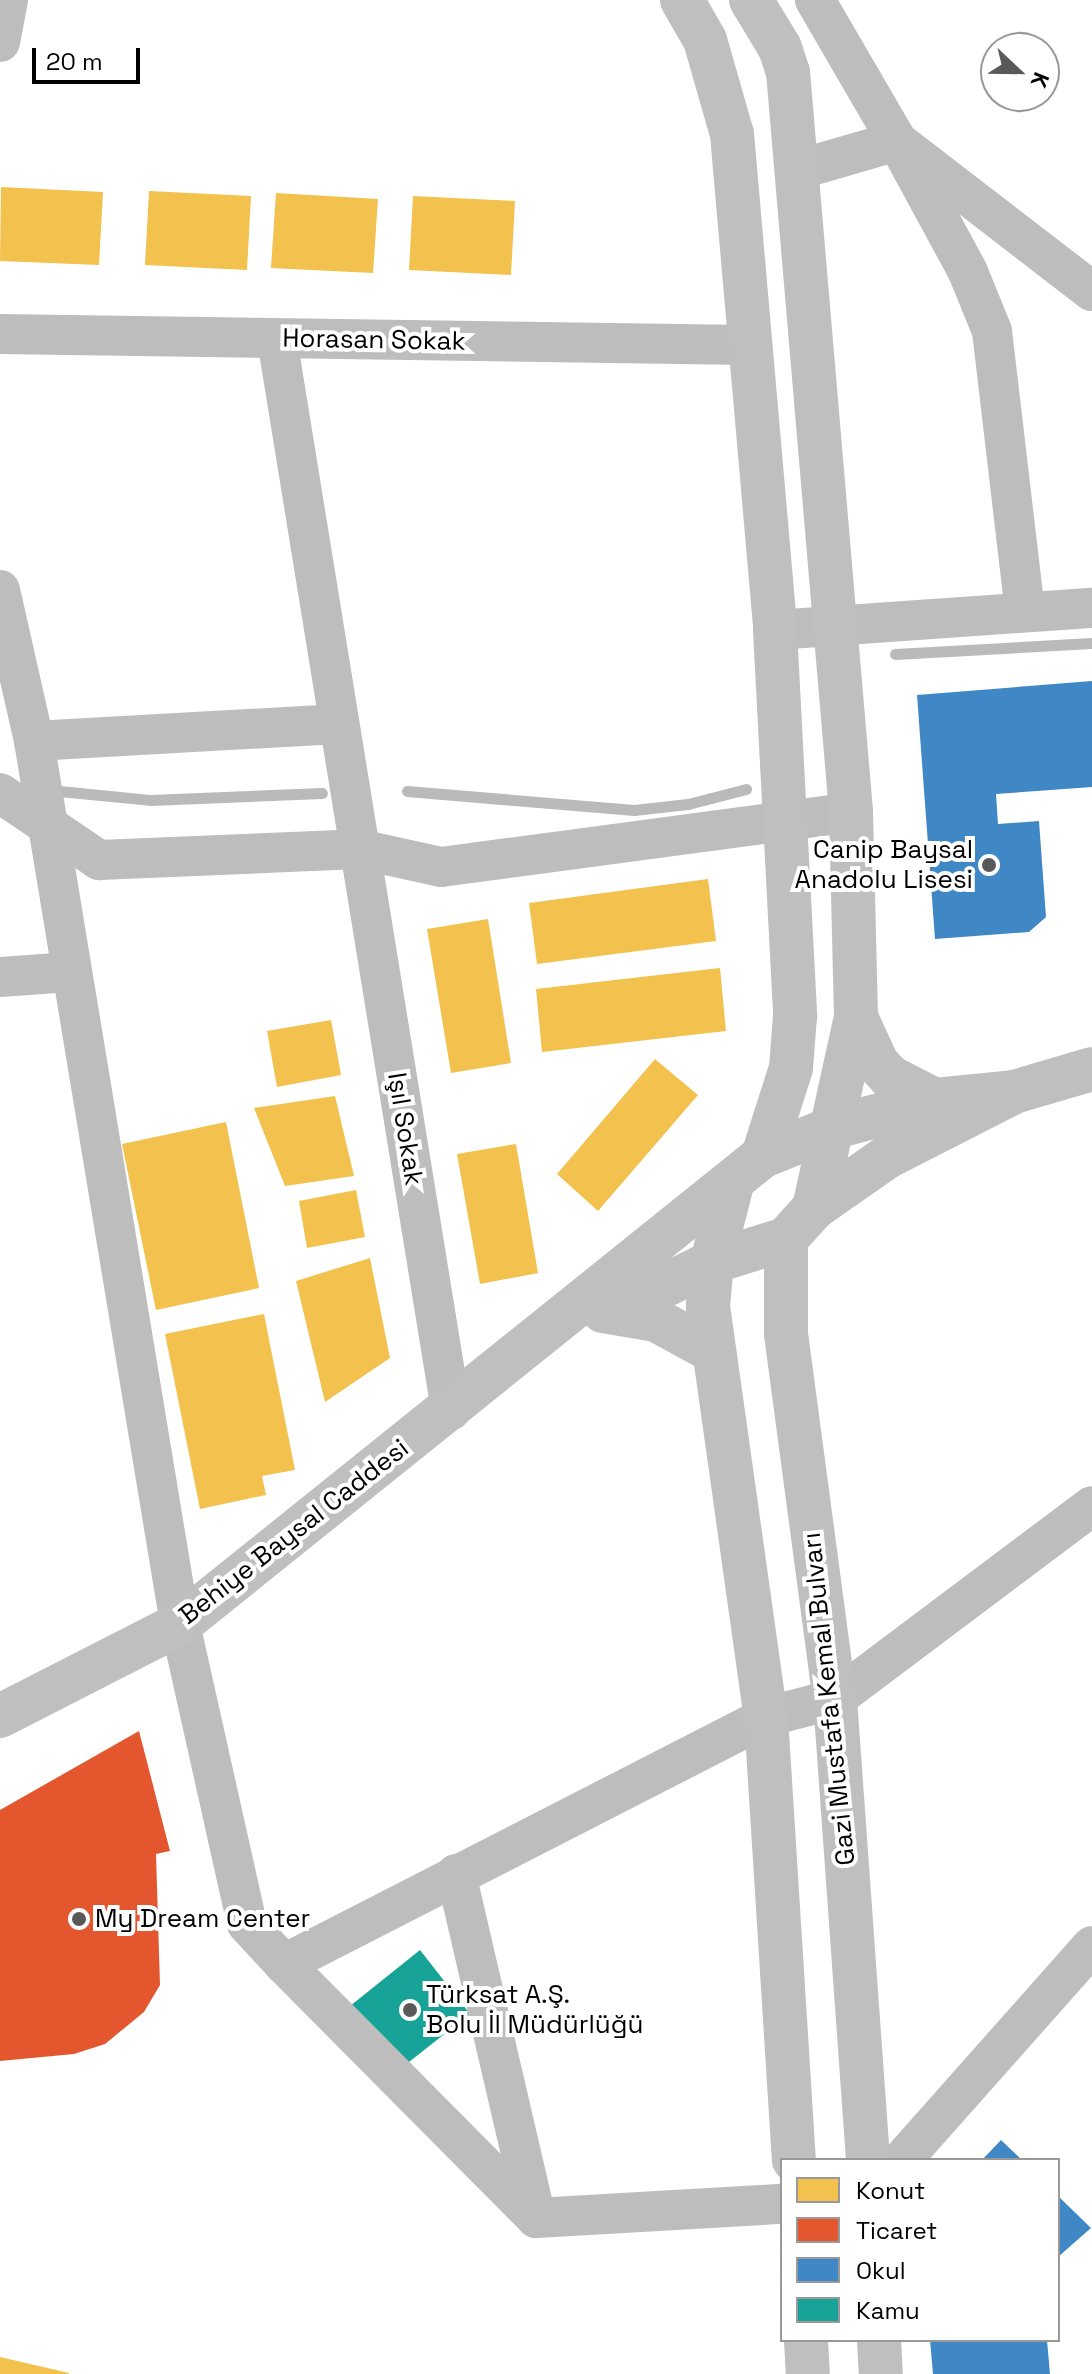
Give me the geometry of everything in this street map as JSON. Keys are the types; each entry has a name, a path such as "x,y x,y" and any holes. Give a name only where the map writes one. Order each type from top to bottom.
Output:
{"main road":[{"path":"682,0 705,40 724,91 775,630 787,823 795,1016 791,1068 712,1262 711,1350 766,1717 794,2158"},
{"path":"751,0 780,48 788,72 838,625 851,812 856,1017 877,1063 890,1077 935,1100"},
{"name":"Gazi Mustafa Kemal Bulvarı","path":"856,1017 835,1127 800,1224 786,1334 835,1699 868,2158"},
{"path":"616,1310 712,1262 800,1224 887,1157 1014,1092 1092,1069"},
{"name":"Behiye Baysal Caddesi","path":"0,1716 180,1624 748,1170 835,1127 935,1100 1014,1092"},
{"path":"565,1314 616,1310 656,1320 711,1350"},
{"path":"806,2342 808,2374"},
{"path":"879,2342 881,2374"}],"street":[{"path":"0,42 8,0"},
{"path":"815,0 968,272 992,331 1025,610"},
{"path":"797,170 897,141"},
{"path":"897,141 1092,291"},
{"name":"Horasan Sokak","path":"0,334 747,345"},
{"name":"Işıl Sokak","path":"277,339 451,1410"},
{"path":"0,590 34,741 180,1624 247,1924 536,2218 780,2204"},
{"path":"775,630 1025,610 1092,608"},
{"path":"34,741 339,724"},
{"path":"0,793 46,828 99,860 359,849 441,867 851,812"},
{"path":"0,977 70,972"},
{"path":"284,1964 766,1717 835,1699 1092,1506"},
{"path":"456,1874 536,2218"},
{"path":"904,2158 1092,1946"}],"building: Konut":[{"path":"1,187 103,192 99,265 0,261"},
{"path":"149,191 251,196 247,270 145,265"},
{"path":"276,193 378,199 373,273 271,268"},
{"path":"413,196 515,201 511,275 409,270"},
{"path":"708,879 716,941 537,964 529,903"},
{"path":"488,919 511,1063 451,1073 427,929"},
{"path":"720,968 726,1031 542,1052 536,989"},
{"path":"331,1020 341,1075 277,1087 267,1031"},
{"path":"655,1059 698,1095 598,1211 557,1174"},
{"path":"335,1096 354,1176 285,1186 254,1108"},
{"path":"226,1122 259,1288 156,1310 122,1144"},
{"path":"516,1144 538,1273 480,1284 457,1154"},
{"path":"356,1190 365,1237 307,1248 299,1201"},
{"path":"370,1258 390,1358 325,1402 296,1281"},
{"path":"264,1314 295,1470 262,1476 266,1495 200,1509 165,1334"},
{"path":"0,2357 69,2373 69,2374 0,2374"}],"building: Ticaret":[{"name":"My Dream Center","path":"139,1731 170,1851 156,1854 160,1985 144,2012 105,2044 74,2054 0,2061 0,1810"}],"building: Okul":[{"path":"1092,681 1092,787 996,794 998,824 1039,821 1046,917 1029,932 935,939 917,695"},
{"path":"1001,2140 1020,2158 984,2158"},
{"path":"1060,2198 1091,2228 1060,2255"},
{"path":"930,2342 1047,2342 1050,2374 933,2374"}],"building: Kamu":[{"name":"Türksat A.Ş. Bolu İl Müdürlüğü","path":"420,1950 470,2014 400,2069 350,2006"}],"waterway":[{"path":"895,654 1092,643"},
{"path":"407,791 634,810 688,804 746,789"},
{"path":"59,791 150,800 322,793"}],"place":[{"name":"Canip Baysal Anadolu Lisesi","path":"989,865"},
{"name":"My Dream Center","path":"79,1919"},
{"name":"Türksat A.Ş. Bolu İl Müdürlüğü","path":"410,2010"}]}
